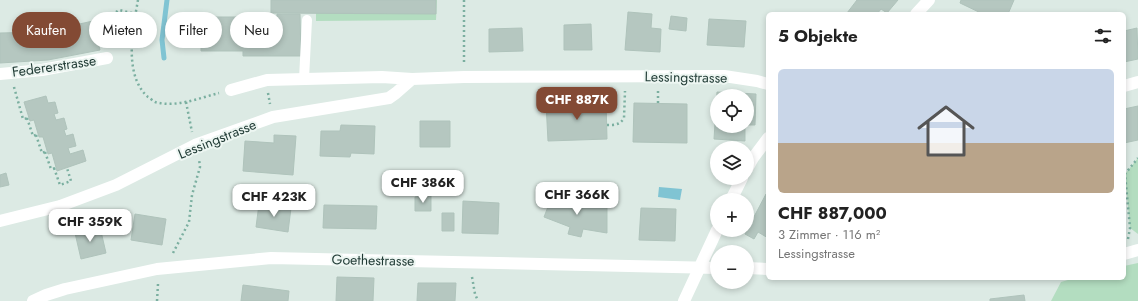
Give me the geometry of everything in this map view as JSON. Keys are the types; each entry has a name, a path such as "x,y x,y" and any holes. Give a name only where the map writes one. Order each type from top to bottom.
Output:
{"street":[{"path":"918,12 929,0"},
{"name":"Federerstrasse","path":"5,73 42,70 107,58"},
{"name":"Lessingstrasse","path":"231,90 267,80 382,77 412,79 464,77 724,76 766,84"},
{"name":"Lessingstrasse","path":"0,220 60,206 116,185 195,145 273,117 389,98 412,79"},
{"path":"1126,85 1138,82"},
{"path":"754,157 766,141"},
{"path":"684,301 714,237"},
{"path":"1126,253 1138,250"},
{"name":"Goethestrasse","path":"33,301 65,289 157,269 271,258 710,268"},
{"path":"754,268 766,269"}],"lane":[{"path":"304,79 307,20"}],"path":[{"path":"136,12 138,0"},
{"path":"464,0 464,68"},
{"path":"116,12 119,10 128,12"},
{"path":"107,48 107,58"},
{"path":"132,48 134,76 142,92 154,102 169,104 186,102 231,90"},
{"path":"5,73 23,119 28,118 33,136 37,135 42,153 46,151 51,169 55,168 60,185 72,181 67,168"},
{"path":"607,125 617,125 623,121 626,85 625,76"},
{"path":"267,88 271,107"},
{"path":"575,102 576,88"},
{"path":"186,102 193,136"},
{"path":"170,258 189,222 192,195 200,167 199,154"},
{"path":"1126,173 1138,158"},
{"path":"1126,185 1130,228 1128,240"},
{"path":"472,272 475,294 478,301"},
{"path":"157,301 158,282"}],"green space":[{"path":"316,0 437,0 436,20 316,21"},
{"path":"1138,158 1138,234 1130,228 1126,173"},
{"path":"1138,263 1138,301 1051,301 1061,282 1068,280 1126,280 1126,266"}],"water":[{"path":"596,185 615,186 614,197 595,195"},
{"path":"659,187 682,189 680,200 658,197"}],"building":[{"path":"271,0 436,0 436,14 271,12"},
{"path":"857,0 898,0 888,12 881,9 879,12 848,12"},
{"path":"961,0 1014,0 1009,12 979,12 960,3"},
{"path":"628,12 652,14 651,28 661,29 660,52 625,50"},
{"path":"283,14 300,14 301,56 243,56 243,51 201,51 201,48 222,48 222,17 230,17 230,48 283,48"},
{"path":"671,16 687,18 686,31 669,29"},
{"path":"709,19 746,21 744,47 707,45"},
{"path":"89,22 89,48 100,48 100,50 48,60 0,63 0,33 12,33 12,48 81,48 81,24"},
{"path":"591,24 592,50 564,50 564,25"},
{"path":"522,28 523,51 489,52 489,29"},
{"path":"1137,28 1138,59 1126,62 1126,31"},
{"path":"604,92 615,92 615,101 603,101"},
{"path":"754,94 756,94 754,125"},
{"path":"46,96 48,103 55,102 58,113 54,114 56,120 64,118 67,129 64,130 66,136 73,134 76,146 68,148 70,154 83,150 86,161 57,171 52,153 48,154 43,137 39,137 34,120 30,121 24,102"},
{"path":"606,101 607,139 548,141 546,103"},
{"path":"634,103 687,104 687,143 633,142"},
{"path":"1138,106 1138,140 1126,143 1126,109"},
{"path":"420,121 450,121 450,147 420,147"},
{"path":"341,125 375,126 374,154 351,153 350,157 320,156 321,131 340,131"},
{"path":"714,133 745,133 745,141 714,139"},
{"path":"274,135 296,136 293,175 243,171 245,141 274,143"},
{"path":"6,173 9,185 0,187 0,175"},
{"path":"553,194 580,205 607,207 607,233 583,229 581,237 568,234 570,227 544,217"},
{"path":"766,194 766,237 758,232 754,239 750,237 754,237 754,217"},
{"path":"431,196 431,211 415,211 415,197"},
{"path":"463,201 499,203 498,234 462,233"},
{"path":"259,204 291,208 288,232 256,227"},
{"path":"324,205 377,206 376,229 323,228"},
{"path":"641,208 676,209 675,241 639,240"},
{"path":"442,213 454,213 454,231 442,231"},
{"path":"135,214 166,219 162,245 131,240"},
{"path":"100,227 106,253 81,259 75,233"},
{"path":"337,277 374,278 373,301 336,301"},
{"path":"418,283 456,283 455,301 417,301"},
{"path":"243,285 289,291 288,301 241,301"},
{"path":"1024,295 1025,301 990,301 990,299"}],"waterway":[{"path":"164,58 162,40 167,0"}]}
